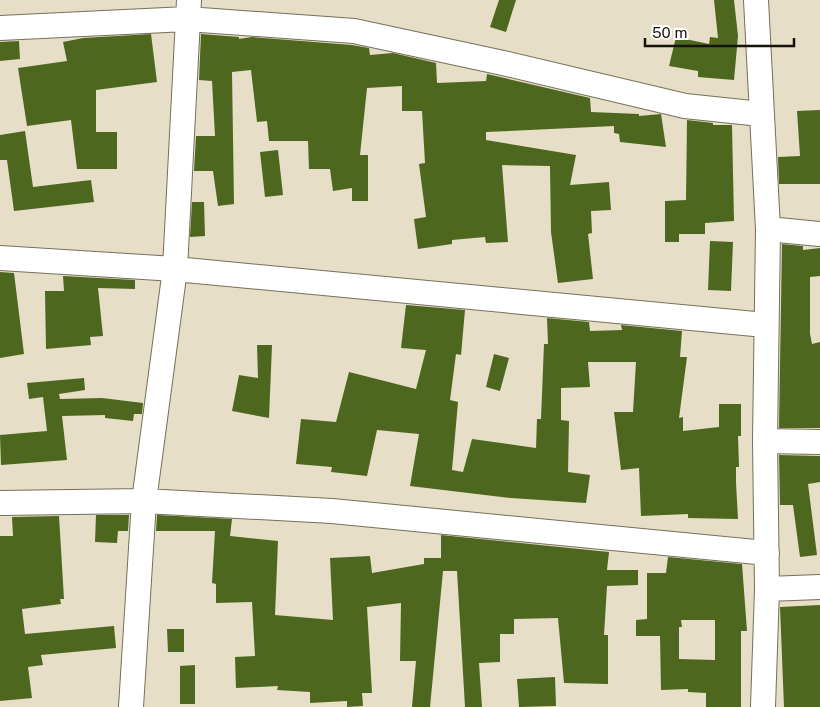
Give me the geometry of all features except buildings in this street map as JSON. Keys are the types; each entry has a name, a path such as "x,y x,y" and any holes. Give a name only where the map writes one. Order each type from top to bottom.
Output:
{"street":[{"path":"756,0 768,229 765,325 767,589 763,707"},
{"path":"0,28 188,10 354,31 503,63 685,106 761,114"},
{"path":"131,707 144,501 174,269 188,10"},
{"path":"768,229 820,234"},
{"path":"0,258 174,269 765,325"},
{"path":"765,441 820,442"},
{"path":"0,503 144,501 332,511 767,553"},
{"path":"767,589 820,587"}]}
